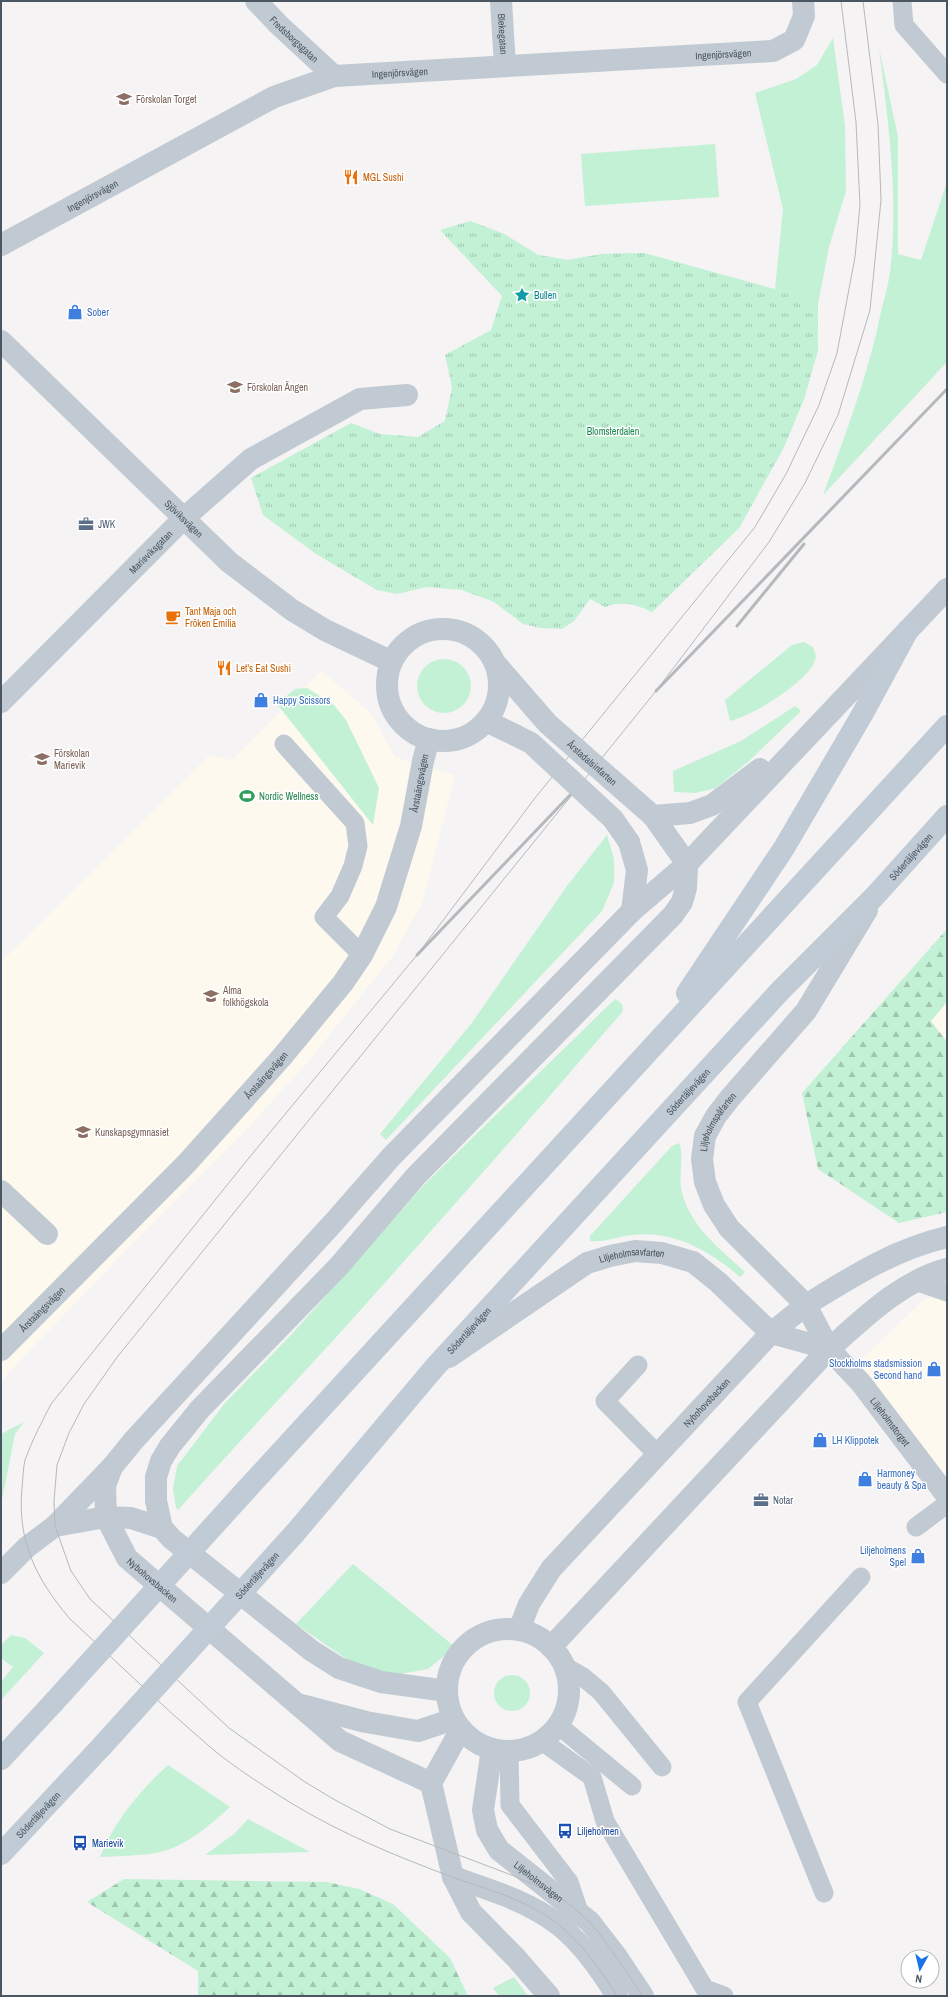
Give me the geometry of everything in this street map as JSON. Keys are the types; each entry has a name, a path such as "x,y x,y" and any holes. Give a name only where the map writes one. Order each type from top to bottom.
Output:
{"main road":[{"path":"647,1052 784,848 863,713 908,630"},
{"path":"1,1759 947,726"},
{"name":"Södertäljevägen","path":"1,1854 103,1745 295,1533 435,1367 781,990 874,898 947,816"}],"street":[{"name":"Fredsborgsgatan","path":"256,1 278,25 334,76"},
{"name":"Blekegatan","path":"501,1 506,66"},
{"name":"Ingenjörsvägen","path":"1,245 274,98 334,76 773,51 794,40 804,16 803,1"},
{"name":"Sjöviksvägen","path":"1,341 183,519 230,562 292,610 325,630 392,662"},
{"name":"Marieviksgatan","path":"1,702 183,519 250,459 360,399 407,395"},
{"path":"1,1573 27,1547 56,1526 112,1467 134,1440 334,1222 391,1157 632,911 687,864 826,715 947,589"},
{"path":"443,629 465,633 482,645 494,663 499,678 498,694 494,708 486,721 474,732 460,738 444,741 429,739 411,731 398,718 389,701 387,681 392,662 404,645 422,633 443,629"},
{"name":"Årstadalsinfarten","path":"494,663 548,724 653,816 687,864"},
{"path":"653,816 690,813 712,805 740,786 826,715"},
{"path":"486,721 531,743 613,819 629,842 637,870 632,911"},
{"name":"Årstaängsvägen","path":"1,1350 186,1164 317,1016 362,955 388,900 411,826 423,761 429,739"},
{"path":"447,1691 381,1682 339,1668 312,1651 172,1539 162,1528 156,1501 156,1477 170,1446 200,1409 339,1266 416,1176 672,915 682,902 686,888 687,864"},
{"name":"Liljeholmspåfarten","path":"830,1349 806,1306 729,1228 714,1205 705,1182 702,1159 705,1136 716,1116 806,1011 874,898"},
{"path":"1,1191 47,1234"},
{"name":"Nybohovsbacken","path":"519,1630 529,1604 551,1569 771,1333 806,1306 872,1265 924,1242 947,1237"},
{"name":"Liljeholmsavfarten","path":"435,1367 587,1263 610,1256 635,1251 662,1253 693,1262 727,1290 771,1333 830,1349"},
{"path":"551,1647 830,1349 871,1311 915,1282 947,1269"},
{"name":"Liljeholmstorget","path":"830,1349 861,1383 947,1496"},
{"path":"106,1517 105,1486 112,1467"},
{"path":"56,1526 106,1517 131,1518 162,1528"},
{"name":"Nybohovsbacken","path":"106,1517 127,1558 294,1703 366,1722 418,1731 457,1724"},
{"path":"505,1629 519,1630 533,1634 551,1647 564,1666 569,1688 568,1699 563,1716 558,1725 542,1741 521,1750 500,1750 471,1739 457,1724 448,1704 447,1691 450,1670 465,1646 486,1633 505,1629"},
{"path":"294,1703 340,1741 431,1783"},
{"path":"457,1724 431,1783 453,1877 471,1912 516,1958 549,1996"},
{"name":"Liljeholmsvägen","path":"500,1750 483,1810 486,1830 499,1850 579,1912 603,1938 643,1996"},
{"path":"453,1877 505,1895 537,1910 560,1926 587,1952 617,1996"}],"lane":[{"path":"902,1 904,25 947,75"},
{"path":"284,744 355,824 358,846 353,866 340,896 324,917 362,955"},
{"path":"915,1282 947,1292"},
{"path":"638,1365 605,1402 658,1455"},
{"path":"916,1527 947,1504"},
{"path":"824,1893 747,1702 861,1577"},
{"path":"564,1666 583,1677 601,1692 662,1767"},
{"path":"558,1725 632,1786"},
{"path":"542,1741 592,1777 605,1821 705,1989 724,1996"},
{"path":"500,1750 510,1805 569,1882 579,1912"}],"shaded area":[{"path":"321,670 371,713 395,757 455,775 423,901 393,956 307,1063 236,1141 96,1281 1,1381 1,962 210,755 231,760"},
{"path":"947,1002 947,1042 931,1021"},
{"path":"947,1290 947,1499 850,1371 922,1301"}],"green space":[{"path":"833,38 845,126 846,191 829,247 818,304 818,350 804,399 784,447 739,528 652,612 635,605 623,603 605,607 616,311 470,221 504,234 538,255 568,260 602,254 644,253 775,289 783,209 755,93 796,79 817,65"},
{"path":"879,48 898,137 898,254 921,260 947,182 947,362 823,495 864,379 888,285 893,236 893,182 889,128"},
{"path":"715,144 719,197 585,206 581,154"},
{"name":"Blomsterdalen","path":"470,221 504,234 538,255 568,260 602,254 644,253 775,290 818,304 818,350 804,399 784,447 739,528 652,612 635,605 623,603 605,607 590,599 574,621 562,629 541,628 523,624 494,602 462,590 427,587 397,594 377,590 316,554 263,515 251,478 351,423 380,434 418,437 445,421 452,387 445,355 491,330 502,296 440,230"},
{"path":"804,642 813,647 816,656 812,667 805,675 774,700 751,713 730,721 725,700 792,645"},
{"path":"439,659 449,659 459,663 467,671 471,681 471,691 467,701 459,709 449,713 439,713 429,709 421,701 417,691 417,681 421,671 429,663"},
{"path":"307,688 334,705 346,720 379,788 373,825 277,704 295,689"},
{"path":"795,706 801,711 749,761 716,788 695,793 674,792 673,771 741,741"},
{"path":"607,835 614,859 614,883 602,911 386,1140 380,1134 471,1024 567,886"},
{"path":"947,929 947,1002 931,1021 947,1042 947,1212 899,1223 818,1169 802,1093"},
{"path":"615,999 622,1004 623,1011 411,1254 178,1510 176,1508 173,1489 177,1466 225,1403 292,1334 422,1187"},
{"path":"679,1143 681,1152 681,1188 690,1213 697,1225 715,1245 745,1272 740,1277 704,1251 677,1239 647,1234 632,1235 601,1241 590,1241 590,1236 672,1146"},
{"path":"24,1422 15,1434 1,1505 1,1434"},
{"path":"353,1564 455,1647 428,1669 389,1676 348,1660 296,1624"},
{"path":"11,1635 25,1638 44,1653 1,1700 1,1682 13,1667 1,1658 1,1645"},
{"path":"516,1675 525,1680 529,1686 529,1700 525,1706 516,1711 508,1711 499,1706 495,1700 494,1689 499,1680 505,1676"},
{"path":"168,1765 230,1807 196,1835 176,1847 165,1851 141,1855 100,1857 120,1819 138,1796"},
{"path":"248,1819 310,1852 205,1855 234,1834"},
{"path":"124,1879 327,1882 359,1889 393,1904 450,1958 468,1996 198,1996 198,1971 87,1902"},
{"path":"514,1977 528,1996 499,1996 493,1988"}],"tram line":[{"path":"617,1996 584,1949 568,1932 547,1916 508,1896 452,1877 370,1844 310,1814 229,1762 157,1700 70,1619 47,1589 31,1558 26,1542 21,1507 24,1466 37,1431 51,1404 248,1159 417,955 535,798 755,527 786,474 819,405 837,353 855,257 860,205 856,122 841,1"},
{"path":"643,1996 603,1938 590,1922 555,1894 514,1876 390,1829 335,1800 305,1782 229,1728 90,1599 71,1571 55,1526 54,1501 57,1465 69,1433 84,1404 118,1356 656,691 769,542 805,483 838,415 870,310 881,200 878,124 863,1"}],"railway":[{"path":"656,691 947,389"},
{"path":"737,626 804,544"},
{"path":"417,955 572,793"}],"place":[{"name":"Förskolan Torget","path":"124,99"},
{"name":"MGL Sushi","path":"351,177"},
{"name":"Bullen","path":"522,295"},
{"name":"Sober","path":"75,312"},
{"name":"Förskolan Ängen","path":"235,387"},
{"name":"JWK","path":"86,524"},
{"name":"Tant Maja och Fröken Emilia","path":"173,617"},
{"name":"Let's Eat Sushi","path":"224,668"},
{"name":"Happy Scissors","path":"261,700"},
{"name":"Förskolan Marievik","path":"42,759"},
{"name":"Nordic Wellness","path":"247,796"},
{"name":"Alma folkhögskola","path":"211,996"},
{"name":"Kunskapsgymnasiet","path":"83,1132"},
{"name":"Stockholms stadsmission Second hand","path":"934,1369"},
{"name":"LH Klippotek","path":"820,1440"},
{"name":"Harmoney beauty & Spa","path":"865,1479"},
{"name":"Notar","path":"761,1500"},
{"name":"Liljeholmens Spel","path":"918,1556"},
{"name":"Liljeholmen","path":"565,1831"},
{"name":"Marievik","path":"80,1843"}]}
